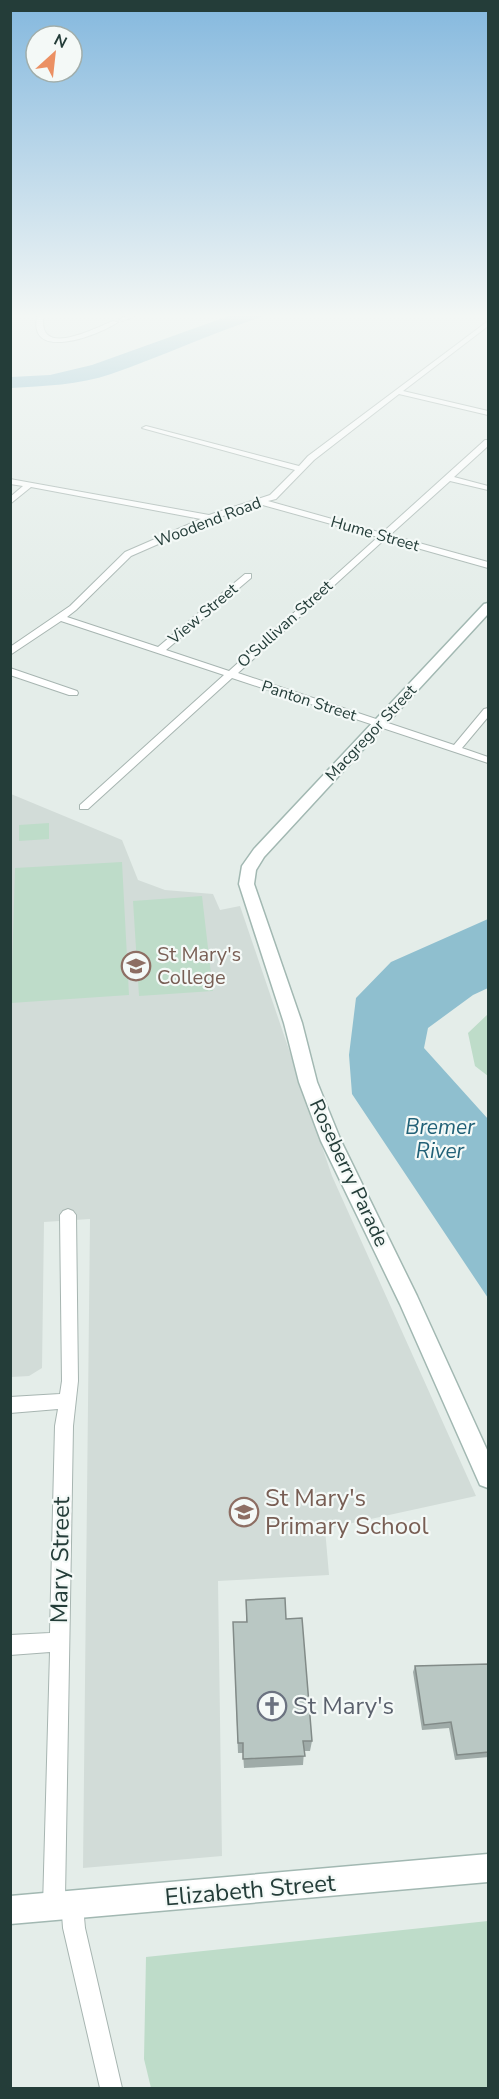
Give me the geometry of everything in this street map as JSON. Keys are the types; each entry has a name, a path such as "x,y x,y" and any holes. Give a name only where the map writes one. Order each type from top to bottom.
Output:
{"street":[{"name":"Woodend Road","path":"10,652 61,618 128,554 210,518 261,502 281,490 311,458 373,411"},
{"path":"146,428 300,469"},
{"name":"O'Sullivan Street","path":"84,807 489,442"},
{"path":"449,478 489,488"},
{"path":"10,480 210,518"},
{"path":"10,502 30,484"},
{"name":"Hume Street","path":"261,502 489,566"},
{"name":"View Street","path":"159,651 248,576"},
{"name":"Macgregor Street","path":"253,860 489,607"},
{"name":"Panton Street","path":"61,618 489,760"},
{"path":"10,671 73,693"},
{"path":"456,749 489,711"},
{"name":"Roseberry Parade","path":"253,860 247,873 247,890 293,1023 308,1082 331,1141 410,1303 489,1476"},
{"name":"Mary Street","path":"68,1215 70,1381 64,1426 58,1642 63,1906 74,1928 111,2088"},
{"path":"10,1404 67,1401"},
{"path":"10,1645 58,1642"},
{"name":"Elizabeth Street","path":"10,1910 489,1868"}],"shaded area":[{"name":"St Mary's Primary School","path":"11,794 122,840 138,880 165,890 213,894 220,910 240,906 332,1176 476,1496 325,1529 329,1575 218,1581 222,1856 83,1868 90,1219 44,1222 42,1368 29,1376 11,1377"}],"green space":[{"path":"49,823 49,839 19,841 19,825"},
{"path":"122,862 129,995 11,1003 15,868"},
{"path":"202,896 213,991 139,996 133,901"},
{"path":"488,1014 488,1076 475,1066 468,1033"},
{"path":"488,1921 488,2088 151,2088 144,2059 146,1957"}],"water":[{"name":"Bremer River","path":"488,919 488,988 473,995 428,1028 424,1048 488,1119 488,1298 352,1094 349,1055 356,998 391,962"}],"building":[{"name":"St Mary's","path":"285,1598 286,1619 302,1618 312,1741 303,1741 305,1756 243,1759 243,1743 238,1743 233,1622 247,1622 246,1600"},
{"path":"489,1664 489,1752 457,1755 451,1722 424,1725 415,1666"}],"place":[{"name":"St Mary's College","path":"136,966"},
{"name":"St Mary's Primary School","path":"244,1512"},
{"name":"St Mary's","path":"272,1706"}]}
